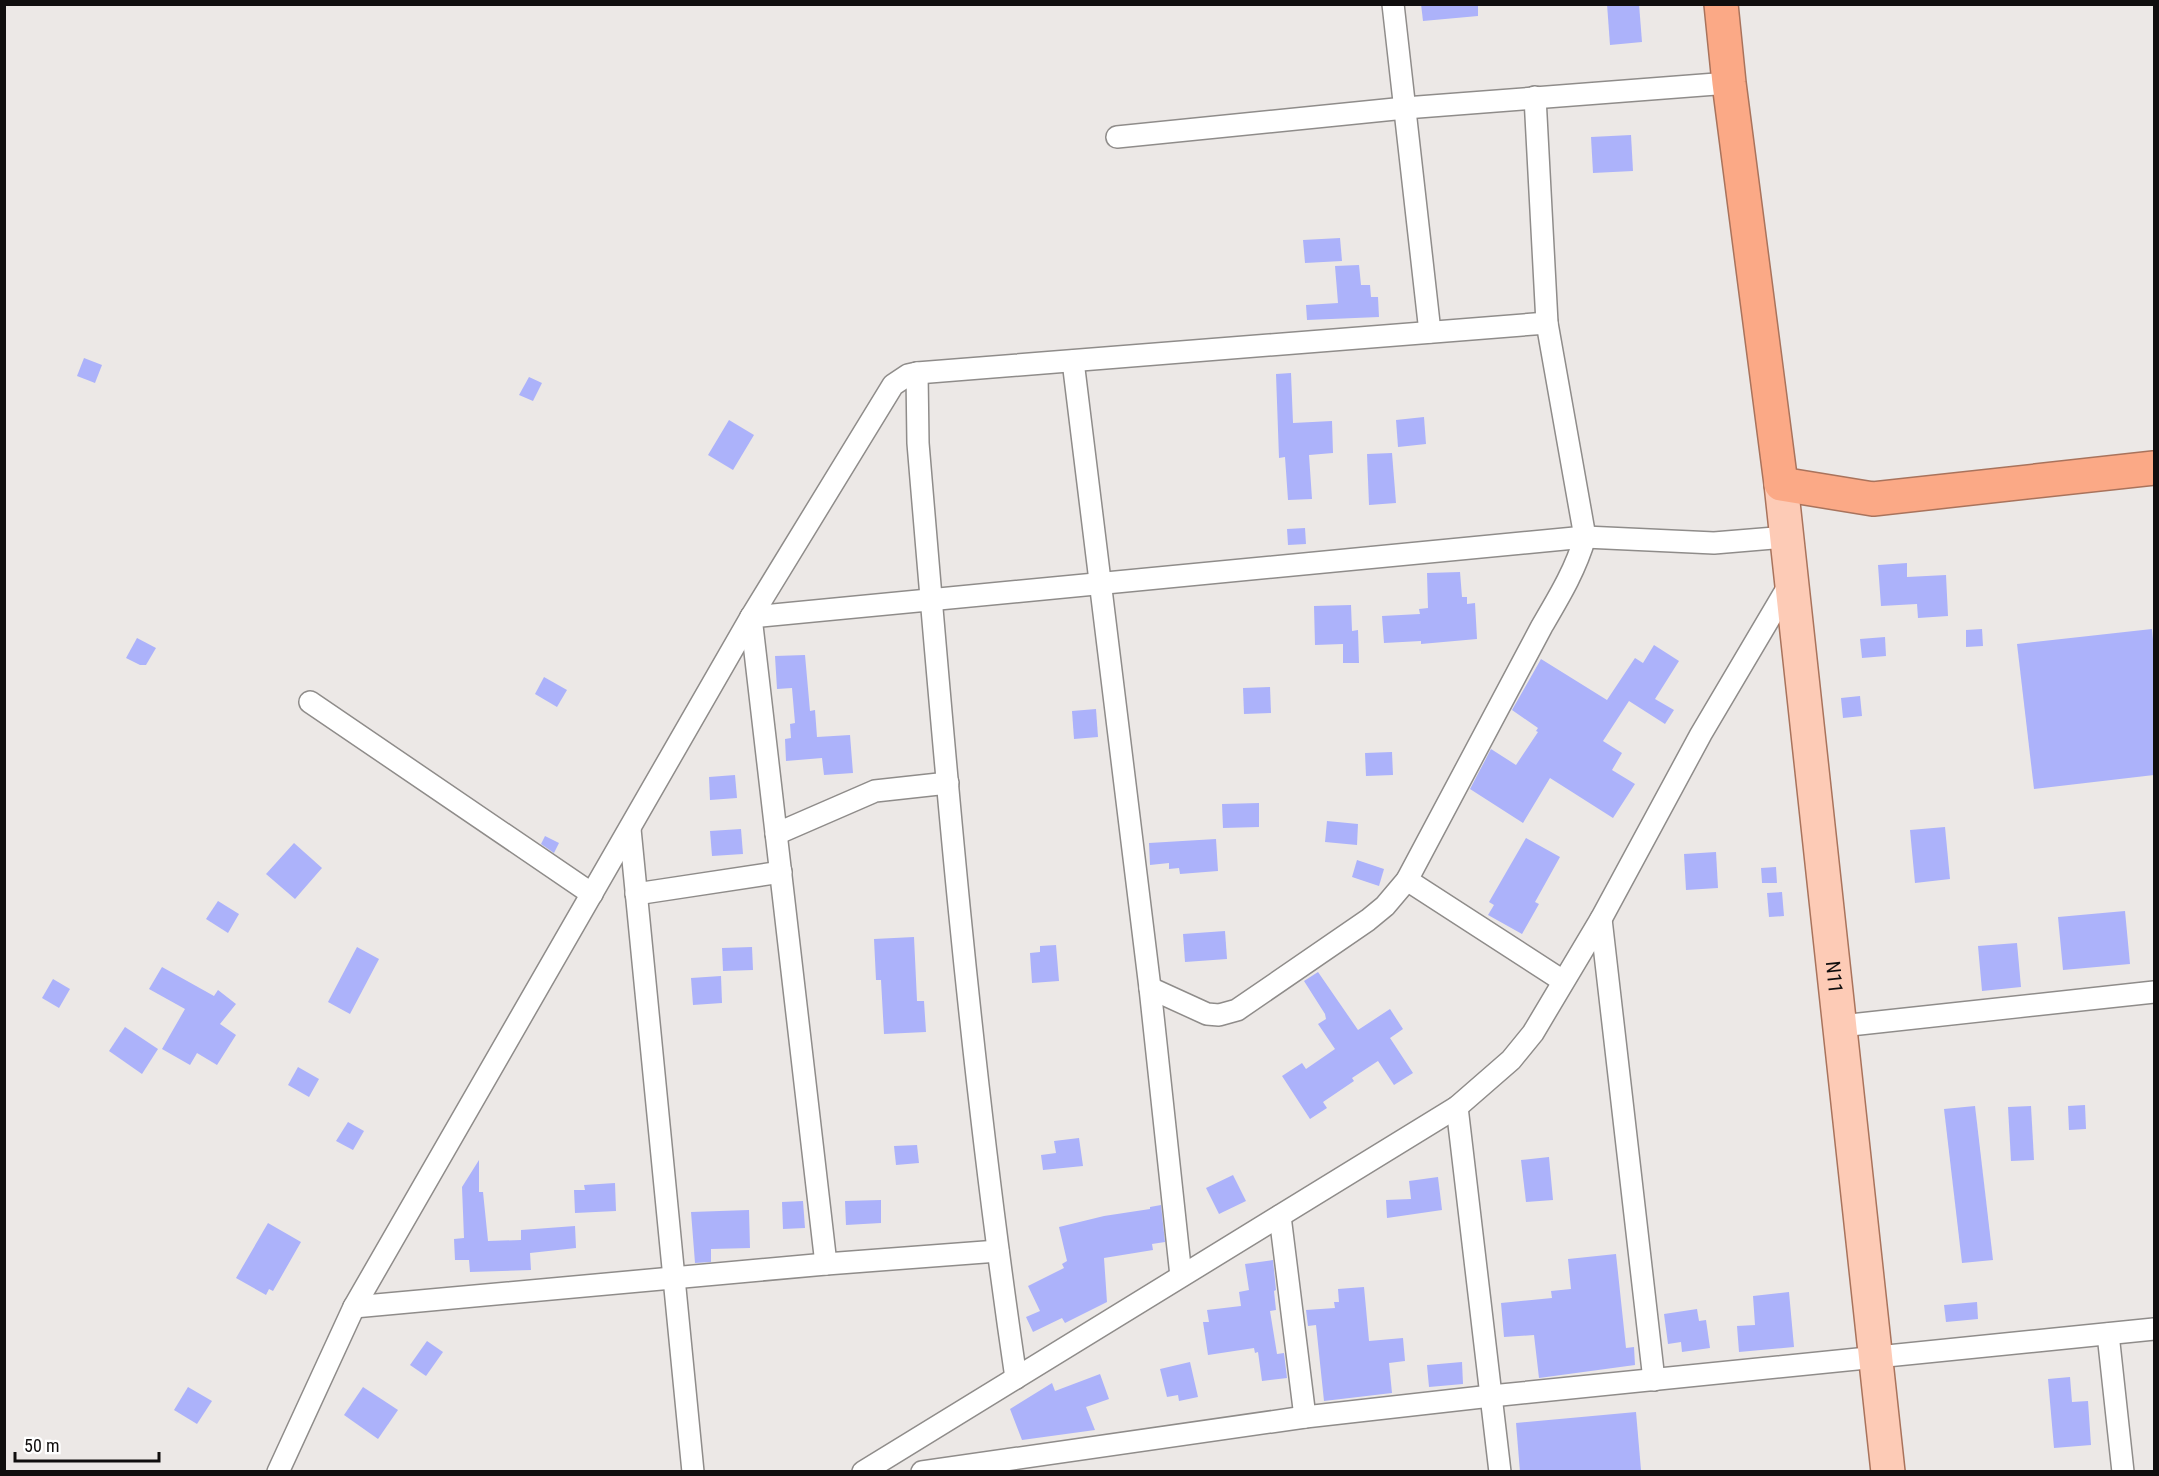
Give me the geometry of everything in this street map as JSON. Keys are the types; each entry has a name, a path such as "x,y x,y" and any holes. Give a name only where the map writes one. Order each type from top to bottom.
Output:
{"highway":[{"path":"1721,4 1729,83 1781,484 1873,499 2154,468"}],"main road":[{"name":"N11","path":"1781,484 1888,1472"}],"street":[{"path":"1394,4 1430,332"},
{"path":"1117,137 1405,108 1729,83"},
{"path":"1150,988 1207,1014 1219,1015 1237,1010 1385,906 1407,880 1536,636 1562,592 1580,554 1584,537 1547,323 1535,97"},
{"path":"278,1472 354,1307 751,617 893,385 908,375 916,374 1547,323"},
{"path":"1073,361 1150,988 1181,1276"},
{"path":"916,374 918,443 961,925 998,1251 1016,1378"},
{"path":"751,617 1584,537 1714,543 1787,537"},
{"path":"869,1470 1457,1107 1511,1060 1533,1033 1601,919 1701,734 1792,580"},
{"path":"751,617 826,1264"},
{"path":"310,702 592,894"},
{"path":"776,834 875,791 948,783"},
{"path":"630,829 693,1472"},
{"path":"636,894 781,872"},
{"path":"1407,880 1563,981"},
{"path":"1601,919 1654,1380"},
{"path":"1841,1026 2154,992"},
{"path":"1457,1107 1500,1472"},
{"path":"1280,1216 1305,1418"},
{"path":"354,1307 826,1264 998,1251"},
{"path":"922,1472 1305,1418 1491,1396 2154,1329"},
{"path":"2108,1334 2123,1472"}],"building":[{"path":"1421,4 1478,4 1478,16 1423,21"},
{"path":"1607,4 1639,4 1642,42 1610,45"},
{"path":"1631,135 1633,171 1593,173 1591,137"},
{"path":"1340,238 1342,261 1305,263 1303,240"},
{"path":"1359,265 1361,285 1370,285 1371,297 1378,297 1379,317 1307,320 1306,305 1338,303 1335,266"},
{"path":"84,358 102,365 95,383 77,376"},
{"path":"1291,373 1293,423 1332,421 1333,453 1309,455 1312,499 1288,500 1285,457 1279,458 1276,374"},
{"path":"529,377 542,383 533,401 519,395"},
{"path":"1424,417 1426,444 1398,447 1396,420"},
{"path":"729,420 754,435 733,470 708,455"},
{"path":"1392,453 1396,503 1369,505 1367,454"},
{"path":"1305,528 1306,544 1288,545 1287,529"},
{"path":"1907,563 1907,577 1946,575 1948,616 1918,618 1917,604 1881,606 1878,565"},
{"path":"1460,572 1462,597 1467,597 1467,604 1475,603 1477,639 1421,644 1421,641 1384,643 1382,616 1420,614 1419,609 1428,608 1427,573"},
{"path":"1351,605 1352,631 1358,630 1359,663 1343,663 1343,644 1315,645 1314,606"},
{"path":"1982,629 1983,646 1966,647 1966,630"},
{"path":"2152,629 2154,775 2034,789 2017,644"},
{"path":"1885,637 1886,656 1862,658 1860,639"},
{"path":"137,638 156,648 146,665 140,665 126,658"},
{"path":"1654,645 1679,661 1655,699 1674,710 1665,724 1629,701 1603,741 1622,753 1612,770 1635,784 1613,818 1550,778 1523,823 1470,789 1491,749 1516,765 1538,732 1536,731 1538,728 1512,710 1541,659 1607,700 1635,658 1643,663"},
{"path":"805,655 810,711 815,710 817,737 850,735 853,773 824,775 822,758 786,761 785,739 791,738 790,724 795,723 792,688 777,689 775,656"},
{"path":"544,677 567,690 557,707 535,694"},
{"path":"1270,687 1271,713 1244,714 1243,688"},
{"path":"1860,696 1862,716 1843,718 1841,698"},
{"path":"1096,709 1098,737 1074,739 1072,711"},
{"path":"1392,752 1393,775 1366,776 1365,753"},
{"path":"735,775 737,798 710,800 709,777"},
{"path":"1259,803 1259,827 1223,828 1222,804"},
{"path":"1327,821 1358,824 1357,845 1325,842"},
{"path":"1945,827 1950,879 1915,883 1910,830"},
{"path":"741,829 743,854 712,856 710,831"},
{"path":"545,836 559,843 554,853 541,844"},
{"path":"1526,838 1560,857 1535,902 1539,904 1522,934 1488,915 1494,905 1489,902"},
{"path":"1216,839 1218,871 1180,874 1179,868 1169,869 1169,863 1150,865 1149,843"},
{"path":"294,843 322,868 295,899 266,874"},
{"path":"1716,852 1718,888 1686,890 1684,854"},
{"path":"1357,860 1384,869 1379,886 1352,877"},
{"path":"1776,867 1777,883 1762,883 1761,868"},
{"path":"1782,892 1784,916 1769,917 1767,893"},
{"path":"218,901 239,914 228,933 206,919"},
{"path":"2125,911 2130,964 2063,970 2058,917"},
{"path":"1225,931 1227,959 1185,962 1183,934"},
{"path":"914,937 917,1001 924,1001 926,1032 884,1034 881,980 876,980 874,939"},
{"path":"2017,943 2021,987 1982,991 1978,946"},
{"path":"1056,945 1059,981 1032,983 1030,953 1040,952 1040,946"},
{"path":"357,947 379,959 350,1014 328,1002"},
{"path":"752,947 753,970 723,971 722,948"},
{"path":"162,967 214,996 218,990 236,1004 220,1024 236,1035 217,1065 197,1053 190,1065 162,1049 185,1009 149,989"},
{"path":"1318,972 1358,1030 1390,1009 1403,1029 1390,1038 1413,1073 1394,1085 1378,1061 1352,1078 1354,1081 1323,1102 1327,1108 1310,1119 1282,1076 1302,1063 1306,1069 1335,1049 1318,1024 1326,1019 1325,1014 1304,981"},
{"path":"721,976 722,1003 693,1005 691,978"},
{"path":"53,979 70,989 59,1008 42,998"},
{"path":"125,1027 158,1049 142,1074 109,1051"},
{"path":"298,1067 319,1079 309,1097 288,1085"},
{"path":"2085,1105 2086,1129 2069,1130 2068,1106"},
{"path":"1975,1106 1993,1260 1962,1263 1944,1109"},
{"path":"2031,1106 2034,1160 2011,1161 2008,1107"},
{"path":"348,1122 364,1131 353,1150 336,1141"},
{"path":"1079,1138 1083,1166 1043,1170 1041,1155 1056,1153 1054,1141"},
{"path":"917,1145 919,1163 896,1165 894,1146"},
{"path":"1549,1157 1553,1200 1526,1202 1521,1160"},
{"path":"479,1160 479,1192 483,1192 488,1241 521,1240 521,1230 575,1226 576,1248 530,1253 531,1270 470,1272 469,1260 455,1260 454,1239 464,1238 462,1187"},
{"path":"1233,1175 1246,1201 1219,1214 1206,1188"},
{"path":"1438,1177 1442,1210 1387,1218 1386,1200 1411,1199 1409,1181"},
{"path":"615,1183 616,1211 575,1213 574,1190 585,1190 584,1185"},
{"path":"881,1200 881,1223 846,1225 845,1201"},
{"path":"803,1201 805,1228 783,1229 782,1202"},
{"path":"1161,1205 1165,1242 1152,1244 1153,1250 1104,1258 1107,1302 1065,1323 1062,1318 1033,1332 1026,1317 1040,1311 1028,1286 1064,1268 1062,1264 1067,1261 1059,1227"},
{"path":"749,1210 750,1248 711,1249 711,1262 695,1263 691,1212"},
{"path":"268,1223 301,1242 273,1291 269,1289 266,1295 236,1278"},
{"path":"1616,1254 1626,1348 1634,1347 1635,1365 1539,1378 1534,1335 1504,1337 1501,1303 1552,1298 1551,1291 1571,1289 1568,1259"},
{"path":"1273,1260 1276,1310 1270,1311 1277,1354 1284,1353 1287,1378 1262,1381 1258,1352 1255,1353 1254,1348 1208,1355 1203,1322 1209,1322 1207,1310 1241,1306 1239,1292 1249,1290 1245,1264"},
{"path":"1364,1287 1369,1341 1403,1338 1405,1361 1389,1363 1392,1393 1324,1401 1316,1325 1308,1326 1306,1310 1335,1308 1334,1302 1339,1302 1338,1289"},
{"path":"1789,1292 1794,1347 1739,1352 1737,1326 1755,1325 1753,1296"},
{"path":"1977,1302 1978,1319 1946,1322 1944,1305"},
{"path":"1697,1309 1699,1321 1706,1320 1710,1348 1682,1352 1681,1342 1668,1344 1664,1314"},
{"path":"427,1341 443,1352 426,1376 410,1365"},
{"path":"1190,1362 1198,1397 1179,1401 1178,1395 1167,1397 1160,1369"},
{"path":"1462,1362 1463,1384 1429,1387 1427,1365"},
{"path":"1100,1374 1109,1399 1086,1407 1095,1430 1022,1440 1010,1409 1052,1383 1055,1391"},
{"path":"2070,1377 2072,1402 2088,1401 2091,1445 2054,1448 2048,1379"},
{"path":"188,1387 212,1401 197,1424 174,1410"},
{"path":"363,1387 398,1410 378,1439 344,1415"},
{"path":"1636,1412 1641,1470 1520,1472 1516,1423"}]}
